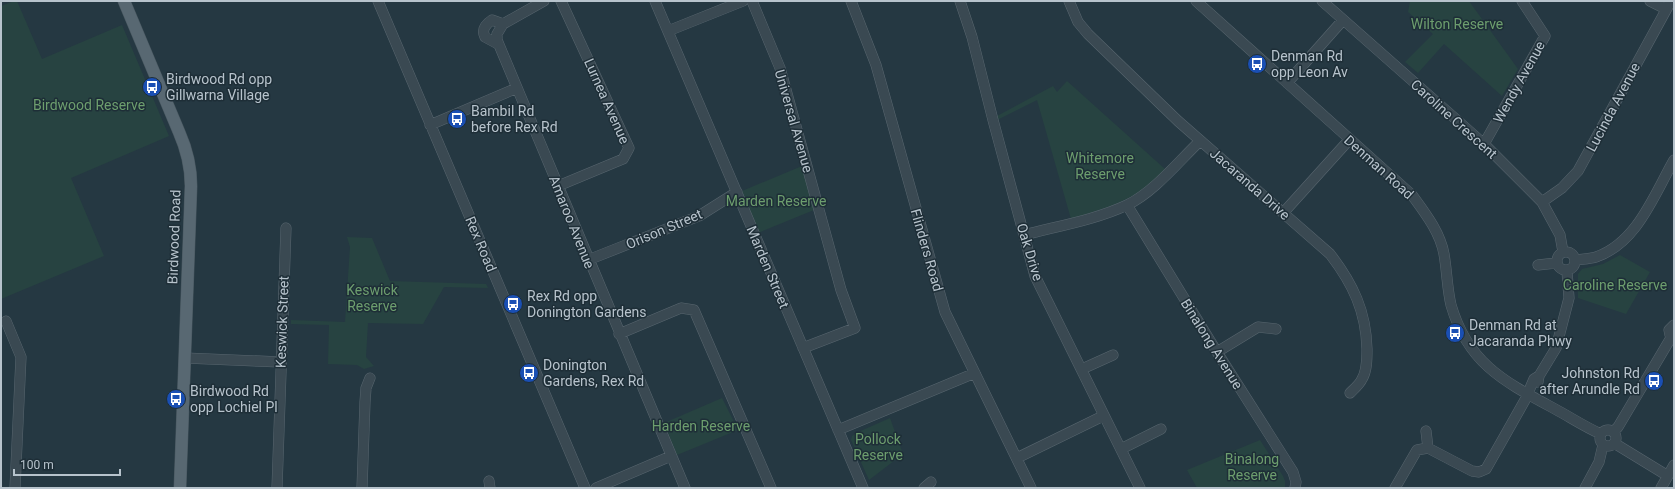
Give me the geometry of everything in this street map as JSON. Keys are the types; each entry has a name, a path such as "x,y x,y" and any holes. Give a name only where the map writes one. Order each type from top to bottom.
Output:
{"main road":[{"name":"Birdwood Road","path":"124,1 188,156 191,186 180,488"}],"street":[{"name":"Rex Road","path":"378,1 585,488"},
{"name":"Amaroo Avenue","path":"544,1 503,24 492,20 486,24 483,33 485,37 498,44 685,488"},
{"name":"Lurnea Avenue","path":"558,186 623,159 629,148 561,1"},
{"name":"Marden Street","path":"655,1 863,488"},
{"path":"668,31 743,1"},
{"name":"Universal Avenue","path":"752,1 780,68 841,290 855,328 803,348"},
{"name":"Flinders Road","path":"851,1 876,65 945,312 1031,488"},
{"name":"Oak Drive","path":"960,1 972,37 1035,276 1082,369 1103,416 1140,488"},
{"name":"Jacaranda Drive","path":"1070,1 1078,22 1088,34 1200,141 1284,212 1330,254 1352,287 1360,304 1366,332 1366,363 1362,380 1350,393"},
{"name":"Denman Road","path":"1196,1 1412,195 1428,216 1444,252 1449,298 1455,318 1464,337 1486,366 1527,394 1601,434"},
{"name":"Caroline Crescent","path":"1322,1 1484,144 1542,202 1560,235 1563,252"},
{"name":"Wendy Avenue","path":"1484,144 1545,36 1522,1"},
{"path":"1650,1 1668,5"},
{"name":"Lucinda Avenue","path":"1542,202 1562,188 1578,171 1668,5"},
{"path":"1287,83 1343,20"},
{"path":"430,125 517,88"},
{"path":"1284,212 1350,140"},
{"path":"1024,235 1088,218 1127,205 1148,191 1200,141"},
{"path":"1575,260 1596,257 1616,246 1632,233 1674,160"},
{"name":"Orison Street","path":"588,260 699,216 737,192"},
{"name":"Binalong Avenue","path":"1127,205 1293,472 1298,484"},
{"name":"Keswick Street","path":"277,488 286,228"},
{"path":"1563,252 1571,254 1575,260 1573,268 1567,271 1561,269 1556,262 1558,256 1563,252"},
{"path":"1538,265 1556,262"},
{"path":"1537,399 1536,388 1539,376 1556,348 1569,298 1567,271"},
{"path":"619,334 681,308 694,310 771,488"},
{"path":"6,321 20,357 15,488"},
{"path":"1613,432 1618,427 1673,337 1669,330 1670,327 1674,325"},
{"path":"1217,352 1258,327 1276,329"},
{"path":"1082,369 1113,355"},
{"path":"185,358 281,362"},
{"path":"838,430 975,373"},
{"path":"1395,488 1418,450 1428,448 1472,472 1477,473 1488,467 1534,379 1539,376"},
{"path":"362,488 366,388 370,378"},
{"path":"1017,458 1103,416"},
{"path":"1121,450 1161,429"},
{"path":"1613,432 1608,430 1601,434 1600,441 1668,476"},
{"path":"1426,431 1428,448"},
{"path":"1585,488 1608,444 1615,437 1613,432"},
{"path":"596,488 671,456"},
{"path":"1661,488 1674,465"}],"green space":[{"name":"Birdwood Reserve","path":"17,1 42,59 122,25 169,136 71,178 104,256 1,299 1,6"},
{"name":"Wilton Reserve","path":"1410,1 1469,1 1518,69 1502,96 1444,44 1418,73 1405,62 1433,34 1408,12"},
{"name":"Whitemore Reserve","path":"1067,81 1165,169 1156,179 1134,195 1097,211 1071,219 1037,100 997,120 997,116 1053,86 1057,92"},
{"name":"Marden Reserve","path":"802,166 814,210 758,233 742,191"},
{"name":"Keswick Reserve","path":"347,237 372,238 390,281 486,284 488,288 444,287 423,324 368,323 366,357 374,366 364,369 357,365 328,364 329,325 291,324 291,320 345,322 350,247"},
{"name":"Caroline Reserve","path":"1620,255 1650,272 1626,314 1578,298 1578,274 1582,269 1603,264"},
{"name":"Harden Reserve","path":"722,398 738,430 677,455 664,423"},
{"name":"Pollock Reserve","path":"890,418 903,454 869,480 851,440 852,436"},
{"name":"Binalong Reserve","path":"1260,440 1283,476 1285,488 1197,488 1187,470"}],"place":[{"name":"Denman Rd opp Leon Av","path":"1257,64"},
{"name":"Birdwood Rd opp Gillwarna Village","path":"152,87"},
{"name":"Bambil Rd before Rex Rd","path":"457,119"},
{"name":"Rex Rd opp Donington Gardens","path":"513,304"},
{"name":"Denman Rd at Jacaranda Phwy","path":"1455,333"},
{"name":"Donington Gardens, Rex Rd","path":"529,373"},
{"name":"Johnston Rd after Arundle Rd","path":"1654,381"},
{"name":"Birdwood Rd opp Lochiel Pl","path":"176,399"}]}
